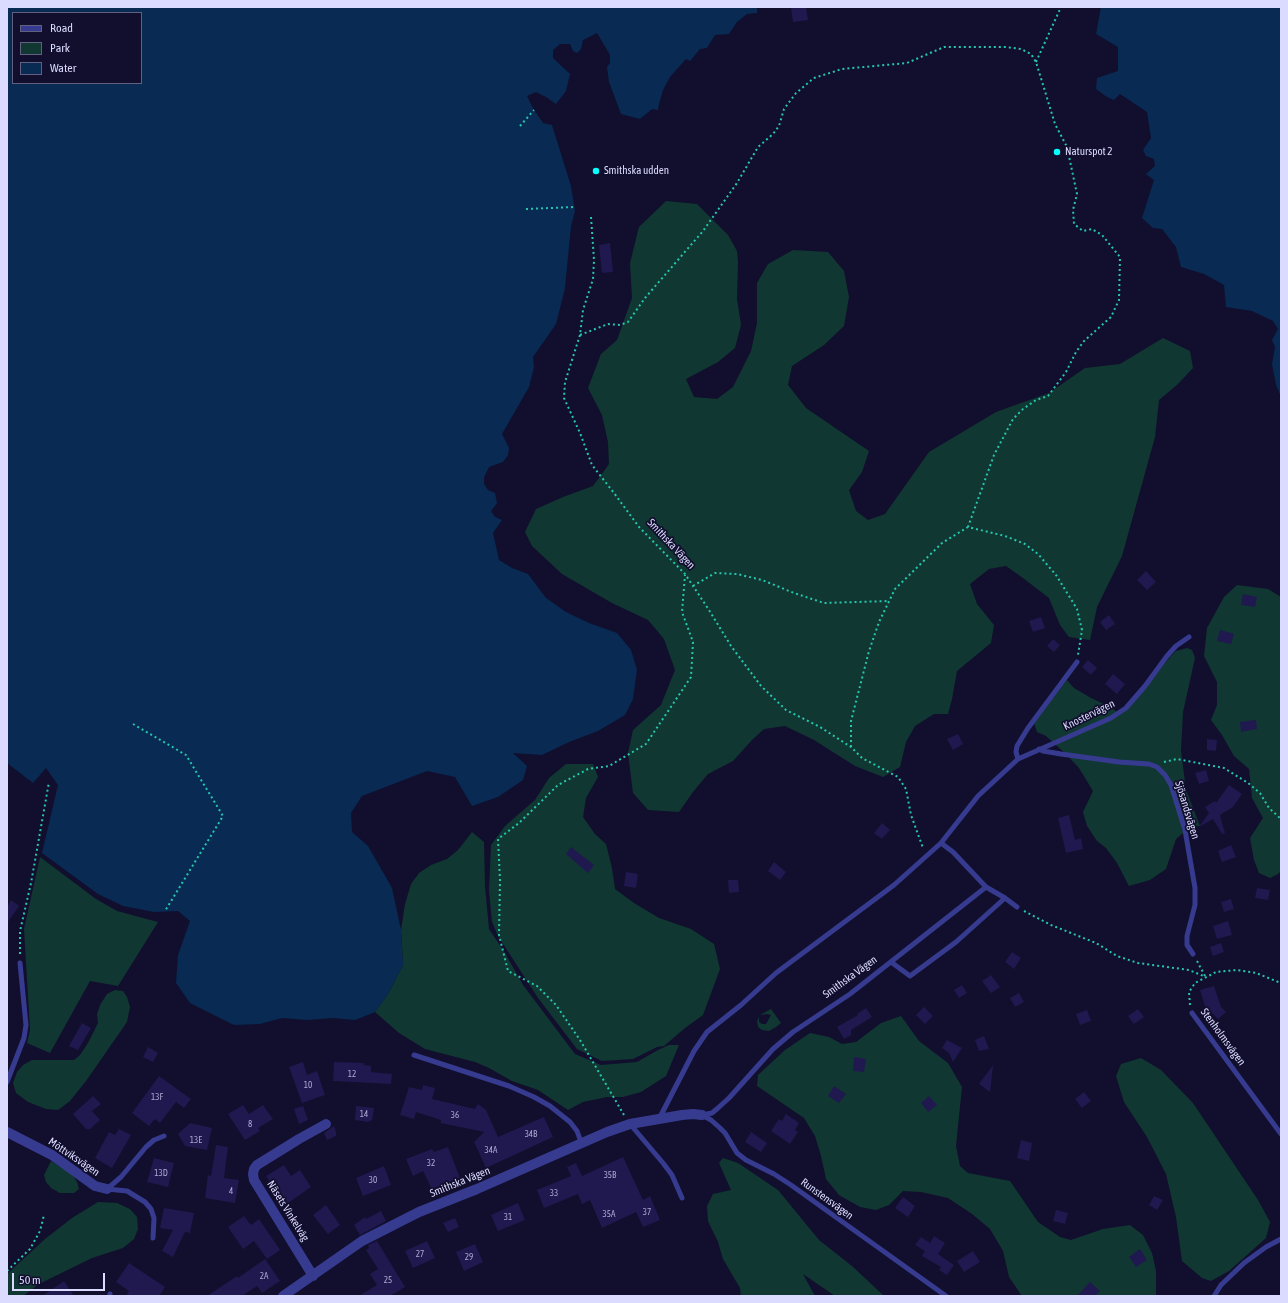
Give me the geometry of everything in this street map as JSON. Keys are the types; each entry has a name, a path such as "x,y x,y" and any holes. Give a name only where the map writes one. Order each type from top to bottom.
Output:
{"street":[{"name":"Smithska Vägen","path":"283,1296 362,1241 419,1212 478,1189 581,1142 630,1124 682,1115 702,1115"},
{"name":"Näsets Vinkelväg","path":"313,1276 254,1180 253,1174 257,1165 326,1124"},
{"name":"Möttviksvägen","path":"7,1132 52,1155 95,1186 107,1189"}],"lane":[{"name":"Knostervägen","path":"941,843 978,796 1018,759 1110,718 1126,708 1145,686 1167,656 1176,646 1189,637"},
{"path":"1018,759 1016,752 1017,746 1028,728 1077,662"},
{"path":"1039,749 1061,754 1118,762 1149,764 1157,767"},
{"name":"Sjösandsvägen","path":"1157,767 1165,775 1171,785 1185,830 1195,888 1195,905 1187,936 1187,945 1193,954"},
{"path":"659,1119 694,1051 707,1032 741,1005 776,973 894,885 941,843 953,852 986,887 1006,898 1017,908"},
{"name":"Smithska Vägen","path":"702,1115 712,1113 729,1098 773,1049 793,1032 850,994 986,887"},
{"path":"891,962 910,976 956,942 1006,898"},
{"path":"7,1082 24,1038 26,1025 20,963"},
{"name":"Stenholmsvägen","path":"1192,1013 1281,1134"},
{"path":"414,1055 509,1086 534,1097 550,1106 570,1122 577,1131 581,1142"},
{"name":"Runstensvägen","path":"702,1115 718,1125 725,1133 737,1153 746,1160 774,1174 946,1296"},
{"path":"630,1124 672,1175 682,1198"},
{"name":"Möttviksvägen","path":"107,1189 121,1177 146,1147 154,1140 164,1136"},
{"name":"Möttviksvägen","path":"107,1189 127,1191 145,1202 151,1209 154,1218 153,1238"},
{"path":"1214,1296 1221,1285 1244,1263 1266,1247 1281,1239"}],"path":[{"path":"1036,62 1061,7"},
{"path":"580,335 608,324 620,325 628,322 645,298 702,231 737,183 758,147 773,134 779,126 784,109 796,93 814,78 842,69 907,63 944,47 1006,47 1021,49 1031,54 1036,62 1055,124 1067,147 1077,194 1073,210 1074,224 1083,230 1092,229 1102,235 1120,257 1119,300 1111,317 1084,341 1076,352 1066,372 1048,396 1036,400 1023,409 1013,419 994,455 968,527 942,543 895,589 879,622 869,651 851,721 851,747"},
{"path":"520,126 534,110"},
{"path":"526,209 574,207"},
{"name":"Smithska Vägen","path":"591,217 594,266 593,279 583,310 580,335 565,382 564,398 592,465 639,527 685,574 731,646 761,686 786,710 820,727 851,747 862,758 898,777 906,789 911,815 927,856"},
{"path":"968,527 1004,536 1025,544 1038,554 1056,575 1076,609 1082,630 1077,662"},
{"path":"693,586 715,573 737,574 762,580 794,594 824,603 889,601"},
{"path":"630,1124 580,1040 556,1005 536,986 508,970 499,935 500,880 498,839 558,786 588,769 609,766 646,744 691,677 693,642 682,612 685,574"},
{"path":"133,724 186,755 223,816 165,911"},
{"path":"1157,767 1166,760 1177,759 1224,768 1248,783 1260,793 1269,808 1281,819"},
{"path":"20,963 20,931 31,883 49,782"},
{"path":"1017,908 1051,925 1096,943 1118,956 1138,963 1189,970 1206,977"},
{"path":"1193,954 1206,977"},
{"name":"Stenholmsvägen","path":"1192,1013 1188,1000 1189,992 1195,984 1216,972 1237,970 1256,973 1281,983"},
{"path":"7,1271 30,1249 40,1231 44,1215"}],"green space":[{"path":"666,201 697,204 728,235 737,251 737,299 741,325 735,348 718,362 686,379 694,397 717,399 733,387 751,351 757,323 757,283 768,264 793,250 828,252 844,271 849,297 844,326 824,345 792,366 788,385 806,408 869,451 862,472 849,490 856,511 868,520 885,514 929,452 996,412 1049,393 1085,368 1120,364 1163,338 1190,351 1193,368 1178,384 1159,400 1155,437 1122,556 1097,607 1090,640 1069,637 1060,625 1049,598 1006,566 989,569 970,584 977,604 994,625 991,643 957,671 948,714 934,714 915,726 906,742 900,767 883,777 855,766 814,740 785,726 764,729 733,761 708,774 679,812 648,810 633,793 628,753 633,730 661,705 675,670 664,639 648,620 612,603 562,574 532,546 525,532 536,509 593,486 609,464 608,442 602,415 588,388 601,354 617,340 632,298 630,263 639,227"},
{"path":"1237,585 1268,589 1281,597 1281,871 1270,878 1259,873 1254,860 1250,838 1263,818 1252,798 1249,769 1234,756 1211,720 1217,705 1217,682 1204,656 1207,628 1224,597"},
{"path":"1187,648 1192,650 1195,658 1183,712 1181,751 1186,790 1200,826 1190,827 1176,839 1166,869 1150,880 1129,886 1117,863 1106,848 1097,841 1087,826 1083,812 1093,791 1079,768 1046,736 1037,732 1034,723 1067,680 1074,688 1121,714 1130,707 1176,651"},
{"path":"566,764 593,764 598,777 586,798 583,817 595,834 606,844 615,889 634,903 659,918 691,929 714,944 720,969 703,1015 664,1046 657,1047 633,1059 602,1061 577,1049 538,998 498,936 492,922 489,891 491,845 505,826 535,800 549,778"},
{"path":"472,832 484,842 485,886 489,929 505,953 523,985 575,1054 601,1065 637,1062 669,1045 679,1045 666,1076 641,1092 623,1097 607,1097 583,1102 568,1110 538,1090 512,1081 475,1062 425,1049 399,1033 375,1012 388,994 403,965 401,930 405,904 411,884 419,873 431,865 447,859 458,850"},
{"path":"40,857 96,899 117,911 158,922 118,986 90,981 50,1053 27,1043 30,1030 24,929"},
{"path":"115,990 123,991 127,997 130,1007 127,1022 86,1081 70,1101 58,1110 46,1109 28,1102 16,1093 13,1083 17,1072 23,1065 32,1060 74,1060 80,1055 98,1023 97,1014 100,1005 107,994"},
{"path":"771,1009 781,1023 769,1031 762,1030 758,1027 757,1021 759,1017 759,1022 766,1024 771,1015 760,1015"},
{"path":"901,1016 919,1041 948,1063 962,1087 956,1146 960,1166 968,1173 1010,1181 1038,1222 1060,1237 1071,1240 1103,1229 1130,1225 1143,1235 1152,1253 1156,1271 1156,1296 1022,1296 1009,1277 1003,1251 990,1229 972,1214 948,1198 921,1192 903,1191 889,1205 876,1210 860,1207 839,1195 826,1179 815,1136 804,1118 757,1086 758,1075 785,1050 810,1033 829,1037 842,1044 856,1042 881,1023"},
{"path":"1141,1058 1161,1070 1193,1103 1258,1200 1270,1222 1266,1238 1229,1271 1211,1281 1202,1278 1182,1261 1176,1217 1166,1174 1147,1137 1124,1102 1116,1076 1121,1064"},
{"path":"723,1158 738,1163 778,1190 819,1240 852,1266 884,1296 835,1296 803,1274 815,1296 741,1296 740,1288 723,1259 718,1242 708,1221 707,1206 713,1194 731,1190 719,1163"},
{"path":"51,1161 74,1177 79,1189 74,1193 60,1193 51,1188 46,1182 44,1175"},
{"path":"98,1202 117,1203 130,1209 137,1217 138,1229 134,1239 123,1248 92,1258 39,1284 23,1296 7,1296 7,1274 45,1239 72,1218"}],"water":[{"path":"7,7 757,7 757,13 747,14 737,22 729,34 715,35 707,48 700,49 690,61 686,59 670,77 663,90 658,110 652,109 640,119 621,114 609,82 607,67 610,63 610,55 597,33 583,40 581,49 577,53 573,51 570,44 560,44 553,50 553,58 570,74 566,91 556,104 536,92 527,96 543,123 552,125 571,186 575,211 571,226 565,288 556,324 533,357 534,367 529,387 502,434 509,448 508,455 503,462 489,467 484,477 484,484 488,490 495,493 497,503 491,511 495,517 502,520 493,533 499,560 512,568 528,574 546,598 566,612 589,623 617,633 631,650 637,670 633,699 625,715 598,731 569,742 542,755 513,753 527,766 523,780 498,797 472,806 455,777 427,771 362,796 351,813 352,832 368,846 392,888 401,930 403,965 388,994 375,1012 355,1020 333,1018 307,1020 282,1018 260,1024 234,1025 190,1003 176,983 178,955 190,921 178,911 154,912 123,906 98,894 42,853 58,785 46,768 33,783 7,763"},
{"path":"1101,7 1281,7 1281,397 1276,385 1272,364 1275,347 1272,340 1278,329 1273,321 1252,311 1226,307 1224,285 1204,274 1181,267 1176,247 1162,229 1153,228 1142,218 1154,180 1146,174 1155,166 1154,159 1146,156 1143,150 1151,138 1147,112 1120,94 1114,100 1096,89 1097,78 1118,71 1118,47 1096,34"}],"building":[{"path":"806,7 808,20 793,22 791,8"},
{"path":"610,243 613,272 602,273 599,245"},
{"path":"1146,571 1156,582 1147,590 1137,580"},
{"path":"1243,594 1257,597 1255,607 1241,605"},
{"path":"1109,615 1115,624 1106,630 1100,622"},
{"path":"1041,617 1045,628 1033,632 1029,621"},
{"path":"1220,630 1234,634 1231,644 1217,641"},
{"path":"1053,639 1060,645 1054,652 1047,646"},
{"path":"1088,660 1097,668 1091,675 1082,667"},
{"path":"1113,674 1125,684 1117,694 1105,684"},
{"path":"1256,720 1257,729 1241,732 1240,722"},
{"path":"958,734 963,744 953,750 947,739"},
{"path":"1207,739 1217,740 1216,751 1207,750"},
{"path":"1206,770 1209,781 1199,784 1195,773"},
{"path":"1229,785 1242,794 1233,807 1220,815 1225,833 1222,834 1213,819 1199,827 1209,813 1205,807 1215,801 1216,803"},
{"path":"1069,815 1075,840 1081,838 1083,849 1066,853 1058,818"},
{"path":"882,823 890,830 882,839 874,833"},
{"path":"1231,845 1236,857 1222,862 1218,851"},
{"path":"571,847 594,865 588,873 566,854"},
{"path":"774,862 786,872 780,880 768,871"},
{"path":"626,872 638,874 636,888 624,886"},
{"path":"728,880 738,880 739,892 729,893"},
{"path":"1257,888 1270,890 1268,900 1255,898"},
{"path":"1231,899 1234,909 1224,912 1221,902"},
{"path":"11,900 19,906 7,923 7,907"},
{"path":"1228,921 1232,935 1217,939 1213,926"},
{"path":"1221,943 1224,952 1213,956 1210,947"},
{"path":"1012,952 1021,958 1014,969 1005,962"},
{"path":"991,975 1000,987 991,993 982,981"},
{"path":"962,985 967,993 959,998 954,990"},
{"path":"1214,986 1221,1007 1226,1012 1218,1019 1205,1006 1200,990"},
{"path":"1019,993 1024,1002 1015,1007 1010,998"},
{"path":"924,1007 933,1016 925,1024 916,1015"},
{"path":"866,1008 872,1017 851,1030 851,1035 844,1039 837,1027 858,1015 857,1014"},
{"path":"1138,1009 1144,1017 1134,1024 1128,1016"},
{"path":"1087,1010 1091,1021 1080,1025 1076,1014"},
{"path":"82,1023 91,1028 78,1050 69,1046"},
{"path":"984,1036 989,1049 979,1051 975,1040"},
{"path":"947,1040 962,1048 953,1062 949,1053 942,1048"},
{"path":"148,1047 158,1053 153,1062 143,1057"},
{"path":"854,1057 866,1059 864,1072 853,1071"},
{"path":"303,1062 307,1075 317,1071 325,1095 302,1103 289,1067"},
{"path":"334,1062 364,1063 364,1065 371,1066 371,1072 392,1074 391,1084 333,1081"},
{"path":"993,1065 990,1092 979,1084"},
{"path":"159,1076 191,1099 184,1108 176,1102 160,1123 155,1119 149,1126 132,1113"},
{"path":"423,1085 435,1088 432,1099 475,1109 478,1104 486,1110 498,1137 544,1117 553,1137 486,1168 474,1142 484,1132 441,1123 441,1120 416,1112 414,1119 400,1115 409,1087 422,1090"},
{"path":"834,1086 846,1094 839,1103 828,1096"},
{"path":"1084,1092 1091,1101 1082,1108 1075,1099"},
{"path":"93,1096 101,1104 92,1111 100,1120 90,1129 86,1129 73,1114"},
{"path":"929,1096 937,1105 928,1112 921,1103"},
{"path":"243,1105 249,1114 263,1105 273,1119 258,1128 260,1131 245,1140 228,1114"},
{"path":"303,1106 308,1120 299,1124 294,1109"},
{"path":"356,1106 374,1108 372,1120 368,1122 355,1120"},
{"path":"786,1114 799,1123 795,1130 798,1132 790,1144 771,1131 779,1119 782,1121"},
{"path":"190,1123 212,1128 207,1150 185,1146 178,1134"},
{"path":"334,1126 336,1136 327,1140 324,1133"},
{"path":"119,1129 131,1135 112,1168 95,1158 109,1132 115,1135"},
{"path":"751,1132 767,1143 761,1152 745,1142"},
{"path":"1021,1140 1032,1143 1029,1161 1017,1158"},
{"path":"216,1145 228,1147 224,1178 239,1180 235,1203 205,1198 208,1175 211,1176"},
{"path":"448,1147 460,1178 432,1189 423,1171 413,1176 406,1159 432,1149 434,1152"},
{"path":"623,1157 643,1200 650,1196 660,1220 643,1227 636,1212 602,1228 590,1200 582,1204 578,1194 544,1208 537,1190 571,1176 567,1167 576,1163 582,1176"},
{"path":"154,1158 174,1163 168,1187 147,1182"},
{"path":"284,1165 291,1176 300,1170 311,1187 282,1207 270,1189 274,1187 266,1176"},
{"path":"384,1166 391,1185 363,1196 356,1178"},
{"path":"1154,1196 1163,1200 1157,1210 1149,1205"},
{"path":"903,1197 915,1206 908,1217 895,1208"},
{"path":"518,1203 525,1220 498,1231 491,1215"},
{"path":"326,1205 340,1225 328,1234 313,1215"},
{"path":"164,1208 194,1213 190,1233 185,1232 173,1257 162,1251 173,1230 160,1228"},
{"path":"1056,1210 1068,1213 1065,1224 1053,1221"},
{"path":"381,1211 386,1221 360,1235 354,1225 365,1217 366,1219"},
{"path":"244,1216 251,1225 259,1219 280,1250 267,1259 254,1241 243,1249 228,1227"},
{"path":"455,1218 459,1227 448,1232 443,1223"},
{"path":"934,1236 945,1243 938,1254 954,1265 947,1275 939,1270 941,1267 922,1256 925,1251 915,1245 921,1237 930,1243"},
{"path":"377,1241 405,1287 390,1296 359,1296 377,1285 370,1274 378,1269 366,1250 369,1248 368,1245"},
{"path":"427,1241 435,1258 413,1268 405,1251"},
{"path":"475,1244 483,1262 464,1271 456,1252"},
{"path":"1140,1249 1147,1260 1136,1267 1129,1257"},
{"path":"973,1251 980,1262 964,1272 957,1261"},
{"path":"265,1259 280,1281 262,1293 257,1286 242,1296 207,1296 237,1276 238,1278"},
{"path":"129,1263 165,1287 159,1296 126,1296 129,1291 116,1282"},
{"path":"64,1281 74,1296 42,1296"},
{"path":"1090,1282 1100,1291 1095,1296 1077,1296"}],"place":[{"name":"Naturspot 2","path":"1057,152"},
{"name":"Smithska udden","path":"596,171"}]}
